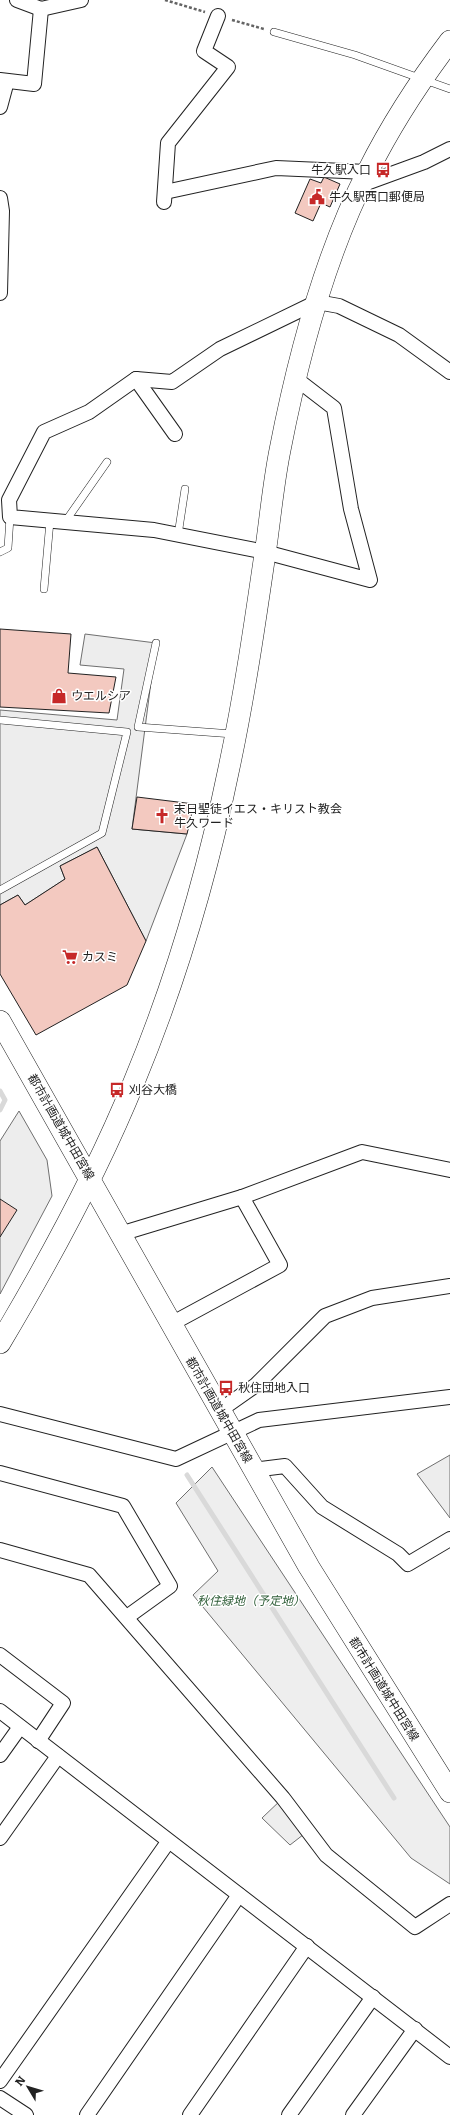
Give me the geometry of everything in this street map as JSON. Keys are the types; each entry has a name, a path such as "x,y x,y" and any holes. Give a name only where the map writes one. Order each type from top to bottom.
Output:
{"street":[{"path":"17,0 41,9 81,0"},
{"path":"0,107 3,81 34,84 41,9"},
{"path":"218,16 204,51 228,67 168,143 164,196 276,168 364,178 424,162 450,149"},
{"path":"0,1343 60,1239 90,1180 134,1082 180,957 215,832 236,734 279,454 295,378 317,302 340,236 364,178 421,79 450,41"},
{"path":"0,198 2,211 0,293"},
{"path":"295,378 334,408 350,509 370,580 265,552 154,530 10,517 9,500 44,432 89,412 136,379 172,382 220,349 317,302 339,306 392,331 450,372"},
{"path":"136,379 175,434"},
{"name":"都市計画道城中田宮線","path":"0,1021 232,1434 309,1567 450,1792"},
{"path":"120,1234 242,1197 362,1152 450,1170"},
{"path":"171,1324 280,1265 242,1197"},
{"path":"219,1411 256,1385 325,1316 372,1298 450,1286"},
{"path":"0,1414 176,1460 259,1420 450,1397"},
{"path":"253,1470 286,1466 322,1506 398,1554 408,1564 450,1539"},
{"path":"0,1473 123,1506 170,1586 127,1617"},
{"path":"0,1550 89,1575 283,1798 326,1855 415,1927 450,1904"},
{"path":"0,1655 63,1703 38,1741"},
{"path":"0,1712 450,2057"},
{"path":"0,1755 20,1727"},
{"path":"0,1838 58,1756"},
{"path":"0,2081 168,1842"},
{"path":"87,2115 239,1895"},
{"path":"190,2115 307,1946"},
{"path":"289,2115 373,1997"},
{"path":"353,2115 415,2029"},
{"path":"0,2098 26,2115"}],"lane":[{"path":"274,32 355,55 450,89"},
{"path":"65,522 107,462"},
{"path":"178,535 185,490"},
{"path":"0,552 8,548 10,517"},
{"path":"44,589 50,521"},
{"path":"156,643 138,727 236,734"},
{"path":"0,720 127,732 102,833 0,890"}],"green space":[{"name":"秋住緑地（予定地）","path":"212,1467 450,1827 450,1884 411,1858 193,1595 218,1571 176,1503"},
{"path":"283,1798 308,1831 290,1845 262,1818"}],"shaded area":[{"path":"85,634 156,643 132,829 187,834 146,941 97,847 60,866 65,879 25,905 18,895 0,905 0,710 117,720 124,669 80,665"},
{"path":"19,1111 47,1160 52,1196 0,1294 0,1141"},
{"path":"450,1455 450,1518 417,1474"}],"building":[{"path":"324,177 340,184 330,207 321,203 313,221 295,213 310,179 321,183"},
{"path":"0,629 71,634 68,673 116,677 109,713 0,707"},
{"name":"末日聖徒イエス・キリスト教会 牛久ワード","path":"137,797 194,804 187,834 132,829"},
{"name":"カスミ","path":"97,847 146,941 127,985 36,1035 0,974 0,905 18,895 25,905 65,879 60,866"},
{"path":"0,1199 17,1210 0,1237"}],"waterway":[{"path":"0,1091 5,1100 0,1110"},
{"path":"187,1475 394,1798"}],"place":[{"name":"牛久駅入口","path":"383,170"},
{"name":"牛久駅西口郵便局","path":"317,197"},
{"name":"ウエルシア","path":"59,696"},
{"name":"末日聖徒イエス・キリスト教会 牛久ワード","path":"162,816"},
{"name":"カスミ","path":"70,957"},
{"name":"刈谷大橋","path":"117,1090"},
{"name":"秋住団地入口","path":"226,1388"}]}
